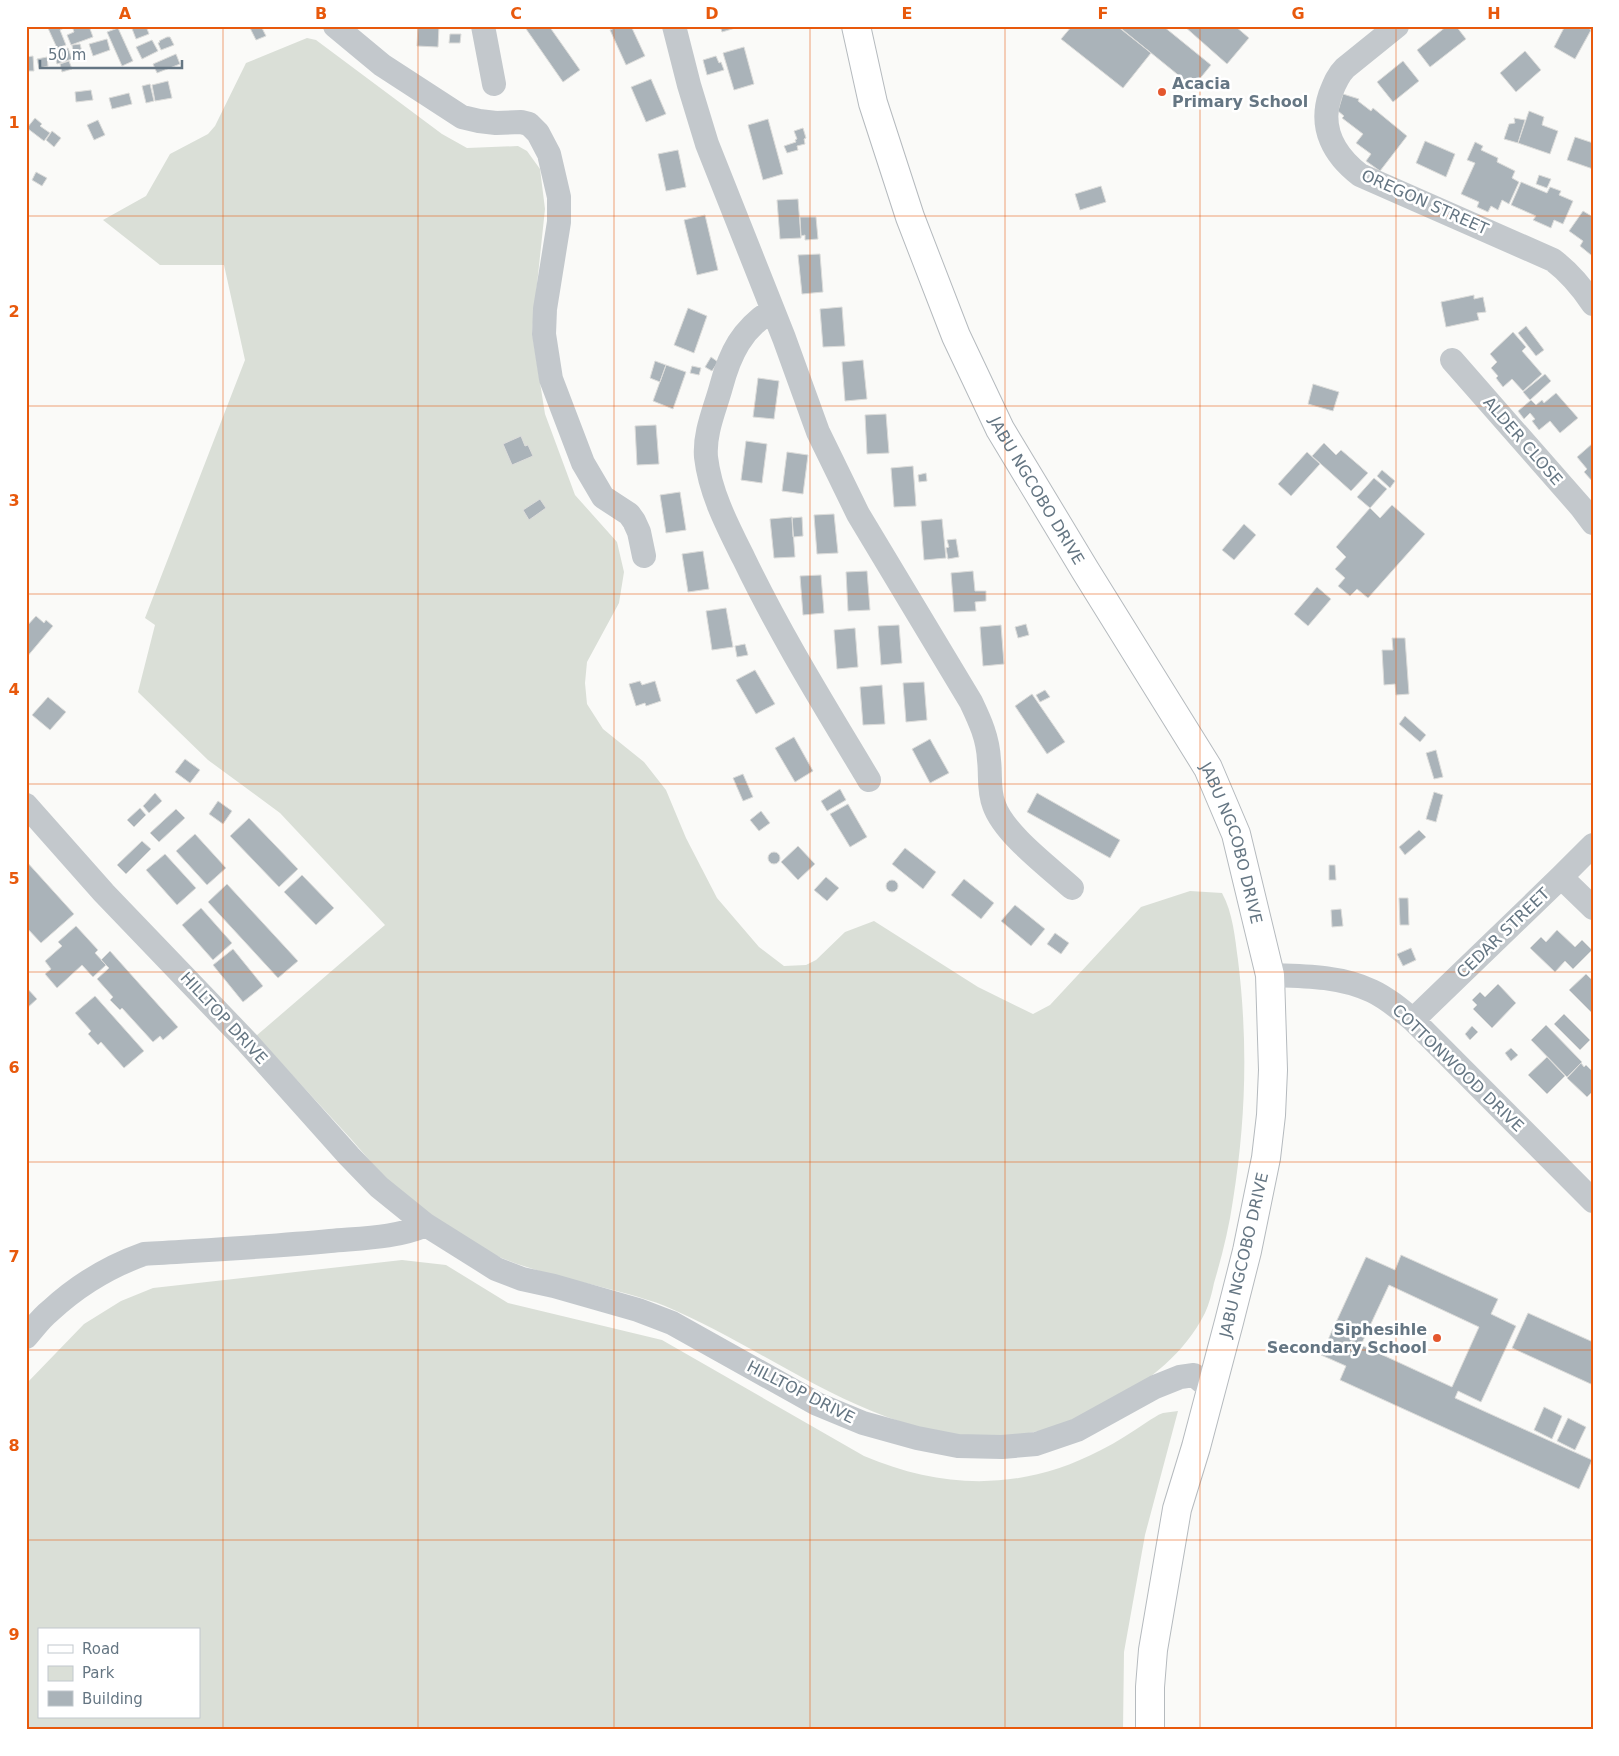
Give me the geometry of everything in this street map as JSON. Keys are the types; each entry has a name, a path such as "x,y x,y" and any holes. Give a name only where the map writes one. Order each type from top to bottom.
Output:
{"main road":[{"name":"JABU NGCOBO DRIVE","path":"856,26 873,103 910,217 956,336 1000,429 1208,768 1236,834 1270,975 1273,1070 1271,1115 1266,1158 1247,1251 1212,1390 1177,1509 1153,1650 1150,1687 1150,1730"}],"street":[{"path":"335,26 382,65 462,117 496,123 521,122 529,124 538,133 549,154 559,196 559,222 545,309 544,334 551,379 586,469 603,497 629,514 634,521 639,532 644,556"},
{"path":"483,26 494,84"},
{"path":"674,26 707,144 784,338 818,432 858,514 971,702 985,731 990,760 989,785 993,805 1001,820 1020,841 1072,888"},
{"name":"OREGON STREET","path":"1397,26 1345,68 1334,83 1327,104 1326,120 1330,138 1345,164 1360,175 1553,260 1568,271 1593,304"},
{"path":"772,310 752,324 732,354 707,435 706,455 710,478 723,515 785,640 869,780"},
{"name":"ALDER CLOSE","path":"1452,360 1593,523"},
{"name":"HILLTOP DRIVE","path":"26,805 104,893 247,1042 349,1156 380,1187 426,1224 496,1269 638,1310 672,1323 817,1404 862,1423 916,1438 958,1446 1002,1447 1036,1444 1077,1430 1155,1387 1180,1377 1194,1375 1212,1390"},
{"name":"CEDAR STREET","path":"1413,1020 1593,845"},
{"path":"1561,877 1593,908"},
{"name":"COTTONWOOD DRIVE","path":"1270,975 1310,976 1340,980 1372,991 1392,1003 1413,1020 1593,1201"},
{"path":"26,1337 49,1311 82,1286 120,1263 144,1254 390,1236 410,1232 426,1224"}],"green space":[{"path":"307,38 316,40 442,134 467,148 518,146 527,151 540,169 545,209 532,332 545,414 575,495 617,542 624,572 619,603 587,662 585,683 587,704 603,729 644,762 666,790 686,838 717,898 759,947 784,966 806,965 816,960 845,932 874,921 978,987 1033,1014 1050,1005 1141,907 1190,891 1222,893 1231,917 1236,943 1244,1050 1241,1140 1229,1221 1210,1298 1205,1313 1197,1327 1165,1365 1125,1394 1070,1423 1047,1429 995,1437 945,1433 896,1420 848,1401 711,1327 665,1306 628,1294 542,1272 479,1248 404,1196 256,1036 385,925 280,813 208,760 138,692 155,625 145,618 245,360 224,265 160,265 103,220 146,196 170,154 208,134 215,126 246,63"},
{"path":"402,1260 446,1265 508,1303 662,1340 864,1456 924,1475 954,1480 1013,1479 1042,1473 1072,1463 1101,1450 1161,1414 1178,1411 1145,1535 1124,1652 1123,1730 26,1730 26,1384 84,1324 121,1301 153,1288"}],"building":[{"path":"47,26 64,26 60,30 66,45 57,48"},
{"path":"72,26 89,26 93,37 71,45 67,35 74,32"},
{"path":"131,26 146,26 149,34 136,39"},
{"path":"249,26 261,26 266,36 256,40"},
{"path":"418,26 439,26 438,47 417,46"},
{"path":"524,26 549,26 580,70 563,82"},
{"path":"619,26 631,26 645,56 626,65 610,30"},
{"path":"720,26 742,26 722,32"},
{"path":"1072,26 1117,26 1151,53 1123,88 1061,39"},
{"path":"1118,26 1163,26 1211,65 1193,87"},
{"path":"1184,26 1235,26 1249,38 1227,64"},
{"path":"1447,26 1456,26 1466,39 1430,67 1417,50"},
{"path":"1565,26 1586,26 1591,30 1575,59 1554,47"},
{"path":"118,28 133,61 122,66 107,32"},
{"path":"450,34 461,34 460,43 449,43"},
{"path":"170,37 174,45 161,50 158,43"},
{"path":"107,39 110,50 93,56 89,44"},
{"path":"152,40 158,51 142,59 136,47"},
{"path":"80,44 83,56 74,58 72,45"},
{"path":"744,47 754,84 734,90 723,53"},
{"path":"68,48 72,59 57,64 54,53"},
{"path":"1525,51 1541,70 1516,92 1500,73"},
{"path":"176,54 180,64 157,73 153,64"},
{"path":"33,56 34,71 26,71 26,57"},
{"path":"716,56 724,70 707,75 703,60"},
{"path":"47,57 48,66 39,68 37,59"},
{"path":"69,61 72,69 62,72 60,64"},
{"path":"1403,61 1419,81 1393,102 1377,82"},
{"path":"651,79 666,114 646,122 631,87"},
{"path":"168,81 172,98 155,101 152,85"},
{"path":"150,84 154,101 146,103 142,86"},
{"path":"91,90 93,100 76,102 75,92"},
{"path":"129,93 132,104 112,109 109,98"},
{"path":"1343,94 1359,99 1358,101 1371,111 1373,108 1407,136 1380,171 1366,161 1371,154 1356,143 1363,134 1342,118 1344,116 1338,111"},
{"path":"1529,111 1544,117 1542,125 1558,131 1550,154 1518,143"},
{"path":"35,118 42,124 40,126 50,133 44,141 27,128"},
{"path":"1514,118 1525,120 1518,143 1504,139 1509,124 1515,123"},
{"path":"768,119 783,174 763,180 748,125"},
{"path":"98,120 105,135 94,140 87,125"},
{"path":"803,128 806,138 804,139 805,144 797,146 798,150 787,153 784,146 796,142 795,140 797,139 794,131"},
{"path":"52,131 61,138 54,147 46,140"},
{"path":"1575,137 1593,143 1593,169 1567,160"},
{"path":"1425,141 1455,154 1446,177 1416,163"},
{"path":"1475,142 1483,146 1481,150 1498,158 1497,162 1515,171 1512,178 1519,182 1509,204 1502,200 1498,210 1491,206 1488,212 1477,207 1479,202 1461,194 1475,163 1467,160"},
{"path":"678,150 686,187 666,191 658,154"},
{"path":"36,172 47,178 42,186 32,180"},
{"path":"1539,175 1551,179 1547,188 1536,184"},
{"path":"1521,182 1547,193 1550,187 1561,191 1559,195 1573,201 1563,224 1554,220 1551,228 1533,220 1536,216 1511,205"},
{"path":"1101,186 1106,202 1080,210 1075,194"},
{"path":"798,199 801,238 780,239 777,200"},
{"path":"1583,211 1593,217 1593,254 1591,255 1580,246 1583,241 1569,231"},
{"path":"705,215 718,270 697,275 684,220"},
{"path":"800,217 816,217 818,239 805,240 805,235 801,236"},
{"path":"820,254 823,292 802,294 798,255"},
{"path":"1474,295 1474,299 1483,297 1486,312 1477,313 1479,320 1446,327 1441,302"},
{"path":"842,307 845,346 823,347 820,309"},
{"path":"688,308 707,316 694,353 674,345"},
{"path":"1526,326 1544,350 1536,356 1518,333"},
{"path":"1513,332 1526,347 1522,351 1542,374 1523,391 1512,379 1503,387 1496,378 1498,376 1491,368 1497,362 1490,354"},
{"path":"711,357 718,362 712,371 705,367"},
{"path":"863,360 867,399 845,401 842,362"},
{"path":"655,361 666,365 660,382 650,378"},
{"path":"666,365 686,372 673,409 653,401"},
{"path":"692,366 701,368 699,375 690,373"},
{"path":"1545,374 1551,381 1530,400 1523,392"},
{"path":"758,378 779,381 774,419 753,417"},
{"path":"1313,384 1339,392 1333,411 1308,404"},
{"path":"1556,393 1578,418 1560,433 1550,421 1539,430 1532,421 1535,419 1530,413 1524,419 1518,411 1531,400 1536,405 1542,400 1544,403"},
{"path":"886,414 889,453 867,454 865,415"},
{"path":"656,425 659,464 637,465 635,426"},
{"path":"521,436 525,446 528,445 533,456 512,465 503,444"},
{"path":"746,441 767,444 762,483 741,480"},
{"path":"1324,443 1336,455 1341,450 1368,473 1351,491 1312,456"},
{"path":"1593,443 1593,482 1584,472 1587,469 1577,457"},
{"path":"787,452 808,455 803,494 782,491"},
{"path":"1307,452 1320,464 1291,496 1278,484"},
{"path":"913,466 916,506 894,507 891,468"},
{"path":"1382,470 1395,481 1390,488 1377,476"},
{"path":"926,473 927,481 919,482 918,475"},
{"path":"1374,478 1387,489 1370,508 1357,497"},
{"path":"680,492 686,530 666,533 660,495"},
{"path":"540,499 546,508 529,520 523,510"},
{"path":"1392,505 1425,534 1368,598 1357,589 1350,596 1338,586 1345,578 1335,569 1346,557 1336,547 1370,508 1380,518"},
{"path":"834,514 838,553 817,554 814,515"},
{"path":"792,517 795,557 774,558 770,519"},
{"path":"802,517 803,536 793,537 792,518"},
{"path":"942,519 946,558 924,560 921,521"},
{"path":"1244,524 1256,535 1234,560 1222,550"},
{"path":"956,539 959,557 948,559 946,548 949,547 947,540"},
{"path":"703,551 709,589 688,592 682,554"},
{"path":"867,571 870,610 848,611 846,572"},
{"path":"973,571 975,591 986,591 986,601 975,602 976,611 954,612 951,573"},
{"path":"821,575 824,613 803,615 800,576"},
{"path":"1317,587 1331,599 1308,626 1294,614"},
{"path":"726,608 733,647 712,650 706,611"},
{"path":"36,616 44,623 46,620 53,626 26,658 26,627"},
{"path":"1026,624 1029,635 1018,638 1015,627"},
{"path":"899,625 902,663 881,665 878,626"},
{"path":"1001,625 1004,664 983,666 980,627"},
{"path":"855,628 858,667 837,669 834,630"},
{"path":"1392,638 1405,638 1409,694 1396,695 1395,684 1384,685 1382,650 1393,650"},
{"path":"745,644 748,655 737,657 735,646"},
{"path":"755,670 775,704 756,714 736,680"},
{"path":"640,681 642,685 655,681 661,701 646,706 645,703 636,706 629,684"},
{"path":"924,682 927,720 906,722 903,683"},
{"path":"882,685 885,724 863,725 860,687"},
{"path":"1045,690 1050,697 1040,702 1036,695"},
{"path":"1032,694 1065,742 1047,754 1015,706"},
{"path":"48,697 66,712 50,730 32,715"},
{"path":"1405,716 1426,735 1420,742 1399,724"},
{"path":"794,737 813,771 795,782 775,748"},
{"path":"930,739 949,773 930,783 912,749"},
{"path":"1436,750 1443,777 1434,779 1426,753"},
{"path":"185,759 200,770 190,783 175,772"},
{"path":"743,774 753,797 743,801 733,778"},
{"path":"840,789 846,800 827,811 821,801"},
{"path":"1434,792 1443,795 1436,822 1426,819"},
{"path":"155,793 162,801 149,813 143,806"},
{"path":"1037,793 1120,840 1110,858 1027,812"},
{"path":"218,801 232,811 223,824 209,814"},
{"path":"848,804 867,837 850,847 830,814"},
{"path":"140,808 146,815 134,827 127,820"},
{"path":"176,809 185,818 159,842 150,833"},
{"path":"761,811 770,823 759,831 750,820"},
{"path":"249,818 298,869 279,887 230,836"},
{"path":"1419,830 1426,837 1405,855 1399,847"},
{"path":"195,834 226,868 207,885 176,851"},
{"path":"142,841 151,849 126,874 117,865"},
{"path":"798,846 815,864 798,880 781,862"},
{"path":"905,848 936,872 923,889 892,864"},
{"path":"776,852 779,853 779,863 772,864 769,863 768,856 769,853"},
{"path":"165,854 196,888 177,905 146,870"},
{"path":"26,861 74,914 41,943 26,927"},
{"path":"1329,865 1335,865 1336,880 1329,880"},
{"path":"302,875 334,908 316,925 284,892"},
{"path":"826,877 839,888 827,901 814,890"},
{"path":"964,879 994,903 981,919 951,895"},
{"path":"894,880 897,881 897,891 890,892 887,891 886,884 887,881"},
{"path":"227,884 298,961 278,978 208,902"},
{"path":"1399,898 1408,898 1409,925 1400,925"},
{"path":"1015,905 1045,929 1031,946 1001,921"},
{"path":"201,908 232,943 213,960 182,925"},
{"path":"1341,909 1343,926 1332,927 1331,910"},
{"path":"76,926 98,950 95,953 106,965 93,977 82,965 57,988 45,974 51,969 45,961 62,946 58,942"},
{"path":"1557,930 1575,947 1582,940 1592,950 1573,969 1565,961 1555,972 1530,948 1541,937 1546,942"},
{"path":"1055,933 1069,943 1061,954 1047,944"},
{"path":"1411,948 1416,960 1403,966 1397,954"},
{"path":"233,949 263,986 243,1002 213,965"},
{"path":"110,951 178,1027 163,1040 160,1036 153,1042 122,1008 120,1010 110,1000 113,997 97,979 109,968 101,960"},
{"path":"1586,974 1593,981 1593,1014 1569,990"},
{"path":"1498,984 1516,1003 1492,1028 1473,1009 1477,1005 1472,1000 1480,992 1485,997"},
{"path":"26,987 37,999 26,1009"},
{"path":"95,996 144,1051 124,1068 101,1042 98,1045 88,1034 91,1031 75,1013"},
{"path":"1564,1014 1590,1040 1580,1050 1554,1024"},
{"path":"1546,1025 1582,1062 1567,1077 1531,1040"},
{"path":"1472,1026 1478,1032 1470,1040 1465,1034"},
{"path":"1511,1048 1518,1055 1511,1061 1505,1053"},
{"path":"1547,1057 1565,1076 1547,1094 1528,1075"},
{"path":"1581,1063 1593,1072 1593,1091 1587,1097 1567,1078"},
{"path":"1401,1255 1498,1299 1491,1314 1516,1326 1481,1402 1458,1391 1455,1398 1592,1460 1579,1489 1340,1380 1346,1366 1321,1355 1366,1257 1395,1270","holes":["1389,1285 1479,1327 1452,1387 1361,1345"]},
{"path":"1528,1313 1593,1342 1593,1385 1512,1348"},
{"path":"1544,1407 1562,1416 1552,1439 1534,1430"},
{"path":"1568,1418 1586,1427 1575,1450 1557,1441"}],"place":[{"name":"Acacia Primary School","path":"1162,92"},
{"name":"Siphesihle Secondary School","path":"1437,1338"}]}
